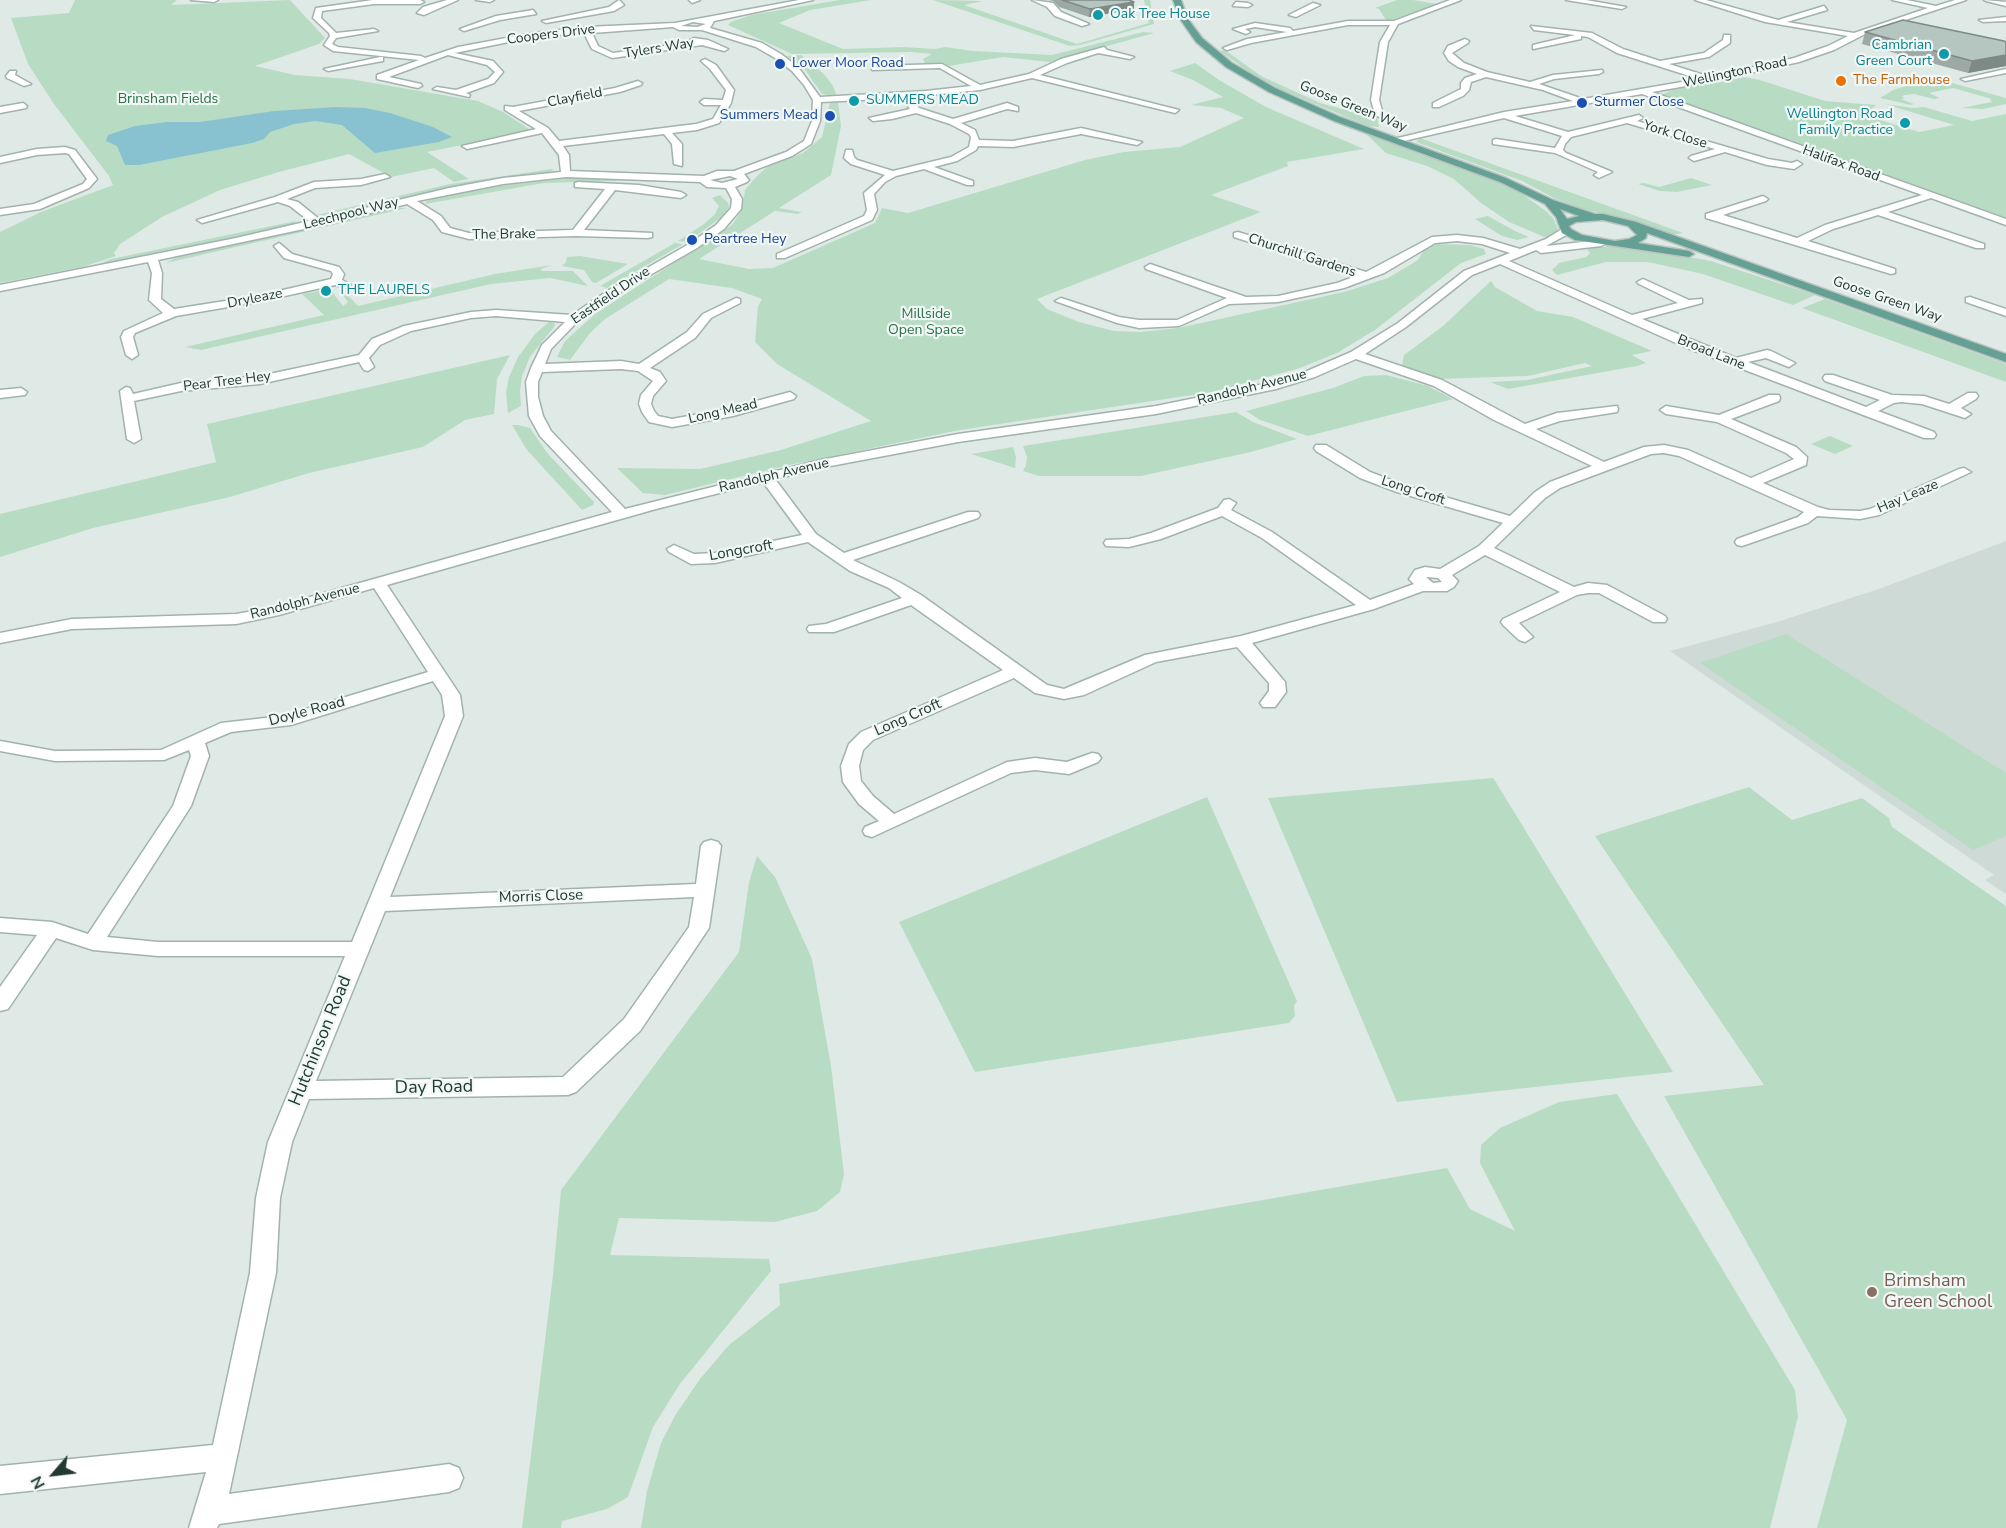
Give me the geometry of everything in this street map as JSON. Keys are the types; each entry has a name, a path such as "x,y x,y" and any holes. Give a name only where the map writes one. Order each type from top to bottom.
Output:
{"main road":[{"name":"Goose Green Way","path":"1177,0 1190,29 1205,46 1228,65 1291,99 1503,180 1549,202 1593,217 1632,224 2006,358"},
{"path":"1549,202 1565,228 1574,219 1593,217"},
{"path":"1622,243 1632,242 1642,236 1642,232 1632,224"},
{"name":"Goose Green Way","path":"1565,228 1579,238 1601,243 1622,243 1679,252 1758,270"}],"street":[{"path":"195,0 214,0"},
{"path":"421,14 426,9 454,0"},
{"path":"480,0 490,0"},
{"path":"704,24 773,6 809,0"},
{"path":"1036,0 1050,5 1058,14 1073,20 1084,21"},
{"path":"1227,48 1250,41 1358,22 1395,23 1458,0"},
{"path":"1570,0 1622,7"},
{"path":"1699,0 1777,22 1852,35"},
{"path":"1896,0 1934,7"},
{"name":"Wellington Road","path":"1395,140 1504,114 1709,80 1804,58 1831,48 1852,35 1934,7 1962,0"},
{"path":"1988,0 2006,4"},
{"path":"1311,1 1326,1"},
{"path":"1311,1 1316,5 1295,14 1312,16"},
{"name":"Coopers Drive","path":"420,2 374,2 319,10 317,18 334,36 328,45 336,49 429,59"},
{"path":"546,21 611,9 620,5 618,2"},
{"path":"762,2 773,6"},
{"path":"1235,3 1248,5"},
{"path":"519,5 546,21 554,32"},
{"path":"611,9 621,11"},
{"path":"1777,22 1823,10"},
{"path":"464,29 499,18 532,12"},
{"path":"611,24 678,15"},
{"path":"641,17 650,20"},
{"path":"1983,20 2006,19"},
{"path":"1375,112 1384,42 1395,23"},
{"path":"1886,23 1910,28"},
{"path":"704,24 769,50 795,69 808,84 817,100 816,121 808,142 789,154 736,174 717,174 704,181 710,185 729,186 744,180 736,174"},
{"name":"Coopers Drive","path":"418,86 380,77 446,53 554,32 675,25 684,28 704,24"},
{"path":"1246,32 1237,29 1255,25 1304,32"},
{"path":"1534,28 1589,35 1620,51 1709,80"},
{"name":"Tylers Way","path":"586,29 595,47 612,56"},
{"path":"334,36 374,31"},
{"name":"Tylers Way","path":"669,35 705,42 724,49"},
{"path":"1536,47 1589,35"},
{"path":"1661,63 1706,55 1730,38"},
{"name":"Tylers Way","path":"601,59 705,42"},
{"path":"1445,42 1462,43 1451,48 1448,53 1452,59 1470,70 1531,84 1581,101"},
{"path":"817,100 904,96 980,88 1032,76 1064,61 1101,50 1130,57"},
{"path":"446,53 490,63 499,72 498,77 491,81 457,93"},
{"name":"Coopers Drive","path":"328,69 366,63 390,56"},
{"path":"558,144 708,125 716,121 727,103 730,90 705,61"},
{"path":"875,68 942,66 980,88"},
{"path":"1965,80 2006,71"},
{"path":"1531,84 1553,77 1599,72"},
{"path":"1435,101 1448,99 1465,90 1465,83 1468,80 1485,74"},
{"path":"1032,76 1174,112 1186,108"},
{"path":"0,83 15,77 27,84"},
{"name":"Clayfield","path":"512,110 617,90 638,82"},
{"path":"437,89 474,97"},
{"name":"Halifax Road","path":"1642,92 2006,222"},
{"path":"904,96 916,110 953,122 972,132 976,143"},
{"path":"704,102 727,103"},
{"name":"Clayfield","path":"501,105 545,130 558,144 566,163 566,174"},
{"path":"0,110 23,106"},
{"path":"953,122 1007,106 1015,109"},
{"path":"873,118 916,110"},
{"path":"1504,114 1568,135 1558,151"},
{"name":"York Close","path":"1568,135 1645,116"},
{"name":"York Close","path":"1628,121 1767,162 1794,166 1797,164"},
{"name":"Clayfield","path":"467,146 545,130"},
{"path":"666,131 677,144 679,164"},
{"path":"976,143 1020,143 1082,131 1137,142"},
{"path":"1496,142 1558,151 1573,161 1607,172 1599,175"},
{"path":"781,256 868,218 872,210 869,193 882,180 893,174 926,167 963,155 976,143"},
{"path":"0,160 50,150 65,150 72,152 92,179 86,186 36,207 0,213"},
{"name":"York Close","path":"1694,158 1723,150"},
{"path":"849,152 849,158 854,162 893,174"},
{"path":"555,164 566,163"},
{"path":"926,167 970,183"},
{"name":"Leechpool Way","path":"0,288 318,223 408,200 484,184 566,174 626,174 705,179"},
{"path":"202,220 278,199 314,185 361,182 385,177"},
{"path":"524,190 568,185 639,188 681,195"},
{"name":"Eastfield Drive","path":"622,514 545,433 536,416 532,382 546,348 574,319 720,227 736,209 737,199 729,186"},
{"path":"576,233 612,187"},
{"path":"1751,195 1776,203"},
{"path":"1800,241 1829,227 1929,196"},
{"path":"278,199 294,204 318,223"},
{"path":"1763,199 1708,216 1800,241 1839,256 1891,271"},
{"name":"The Brake","path":"408,200 437,218 446,230 456,234 488,237 576,233 648,235"},
{"path":"1879,212 1963,240 1978,241"},
{"name":"Randolph Avenue","path":"0,638 72,624 236,619 273,612 622,514 766,477 907,447 1220,399 1311,374 1355,355 1402,325 1468,273 1556,238 1565,228"},
{"name":"Churchill Gardens","path":"1238,235 1366,276"},
{"name":"Churchill Gardens","path":"1061,301 1117,320 1139,324 1179,323 1218,305 1244,299 1278,299 1340,286 1398,262 1432,240 1443,238 1484,242 1523,253"},
{"name":"Randolph Avenue","path":"1523,253 1601,243"},
{"name":"Dryleaze","path":"132,354 127,337 130,332 173,313 341,284 339,274 335,269 288,256 279,246"},
{"path":"152,258 157,273 155,300 165,310 173,313"},
{"name":"Broad Lane","path":"1499,260 1735,363 1929,435"},
{"name":"Churchill Gardens","path":"1150,267 1244,299"},
{"path":"1630,319 1694,302 1642,282"},
{"path":"1970,300 2006,313"},
{"path":"537,368 621,365 641,368 691,335 707,316 736,301"},
{"name":"Pear Tree Hey","path":"134,439 127,395 181,387 260,380 315,366 366,363 376,342 386,336 408,328 452,318 515,313 574,319"},
{"path":"1745,348 1762,355"},
{"path":"1735,363 1767,354 1789,363"},
{"path":"1355,355 1438,382 1524,429 1602,466"},
{"name":"Long Mead","path":"641,368 656,375 660,381 647,395 645,404 648,412 662,421 685,422 789,396"},
{"path":"1829,378 1891,399 1912,398 1965,414"},
{"path":"0,394 21,392"},
{"path":"1950,409 1972,396"},
{"path":"1720,419 1774,398"},
{"path":"1866,412 1891,399"},
{"path":"1524,429 1557,417 1612,409"},
{"path":"1666,410 1720,419 1791,450 1800,457 1801,462 1752,483"},
{"name":"Long Croft","path":"1321,448 1365,475 1402,489 1512,521"},
{"name":"Hay Leaze","path":"1602,466 1649,450 1664,449 1683,453 1814,511 1845,515 1874,512 1964,472"},
{"path":"766,477 811,537 841,559 915,598 1041,689 1064,694 1078,691 1151,658 1241,641 1368,606 1423,586 1435,589 1447,586 1450,580 1443,574 1484,549 1540,495 1555,485 1602,466"},
{"path":"1111,543 1129,543 1156,536 1226,507 1368,606"},
{"path":"1742,542 1803,520 1814,511"},
{"path":"841,559 973,515"},
{"name":"Longcroft","path":"674,549 692,559 715,558 811,537"},
{"path":"1484,549 1572,592"},
{"name":"Hutchinson Road","path":"206,1519 224,1457 263,1273 267,1198 280,1142 454,716 451,695 379,584"},
{"path":"1525,637 1509,621 1572,592 1588,588 1602,588 1659,619"},
{"path":"815,629 828,630 915,598"},
{"path":"1241,641 1277,682 1278,692 1269,703"},
{"name":"Long Croft","path":"892,822 866,800 852,782 850,766 855,748 867,736 1015,671"},
{"name":"Doyle Road","path":"0,746 55,756 164,755 227,728 285,721 438,674"},
{"path":"93,943 182,806 200,756 195,741"},
{"path":"872,831 1007,768 1035,764 1069,768 1092,758"},
{"path":"706,890 711,846"},
{"name":"Morris Close","path":"377,904 706,890"},
{"name":"Day Road","path":"301,1090 568,1086 632,1025 699,928 706,890"},
{"path":"0,925 52,929 93,943 158,949 358,949"},
{"path":"0,1003 52,929"},
{"path":"0,1480 224,1457"},
{"path":"206,1519 449,1478"}],"shaded area":[{"path":"2006,541 2006,894 1985,880 1994,875 1670,651 1777,622 1879,589"}],"green space":[{"name":"Brinsham Fields","path":"75,0 177,0 171,5 290,0 325,38 319,44 255,66 295,75 350,79 478,101 503,112 532,131 427,152 469,179 454,182 434,168 391,177 349,154 279,172 220,190 162,217 120,244 114,253 116,256 82,267 0,283 0,232 41,212 113,185 109,176 54,104 28,64 11,18 69,13"},
{"path":"840,0 871,0 810,10 779,23 843,49 905,47 935,49 945,47 973,51 1052,55 1143,32 1154,33 1050,62 1003,57 949,66 925,64 923,59 932,54 911,52 792,54 728,25 751,15"},
{"path":"933,0 983,1 964,5 1077,44 1149,23 1144,0 1150,0 1154,24 1070,46"},
{"path":"1397,0 1437,4 1391,20 1386,20 1379,9 1375,8"},
{"path":"1225,50 1261,76 1320,103 1342,109 1368,106 1362,109 1363,112 1377,116 1379,127 1368,126 1275,87 1220,51"},
{"path":"801,55 824,74 833,86 837,97 822,94 806,71 787,56"},
{"name":"Millside Open Space","path":"1195,63 1219,80 1266,107 1364,149 1287,162 1288,166 1211,195 1261,212 1037,299 1047,309 1079,322 1114,331 1140,332 1178,328 1344,292 1388,278 1418,260 1424,250 1437,244 1470,245 1484,249 1486,254 1461,263 1375,330 1337,353 1300,368 1212,392 960,430 789,465 665,495 643,493 617,468 700,469 781,450 871,421 777,364 755,342 758,306 762,299 732,288 669,279 605,319 590,333 570,360 557,357 565,341 595,314 732,225 742,210 745,190 757,176 768,166 803,153 822,137 830,103 838,102 841,126 831,175 779,208 802,212 798,214 775,211 699,259 749,269 773,268 875,223 882,208 908,213 1085,160 1124,152 1180,147 1244,118 1221,108 1191,105 1223,97 1193,80 1170,71"},
{"path":"1744,77 1825,101 1876,105 1864,115 1919,132 1954,125 1885,104 1913,108 1924,107 1972,121 2006,114 2006,218 1896,182 1659,96 1672,90"},
{"path":"1934,78 2006,98 2006,104 1983,109 1961,108 1992,102 1990,100 1992,99 1953,88 1929,93 1940,98 1934,99 1914,94 1904,95 1902,97 1905,98 1901,99 1914,104 1911,105 1880,98 1893,90 1909,85 1917,86"},
{"path":"1365,133 1515,189 1553,218 1558,229 1556,233 1547,238 1509,222 1481,203 1454,179 1427,166 1386,153"},
{"path":"1420,138 1683,233 1666,236 1618,217 1579,208 1522,181 1416,142"},
{"path":"554,170 549,172 454,187 332,216 317,215 450,184"},
{"path":"577,177 618,177 616,181 544,183 425,204 437,197 481,188"},
{"path":"1691,178 1712,185 1677,192 1660,191 1638,184 1644,183 1659,187"},
{"path":"720,195 729,207 722,217 687,242 678,241 715,214 719,206 712,198"},
{"path":"396,208 407,208 166,263 179,256"},
{"path":"1488,216 1529,237 1517,240 1502,236 1475,219"},
{"path":"296,221 294,224 278,229 93,267 111,259"},
{"path":"675,243 683,244 607,288 600,286"},
{"path":"1625,245 1711,261 1815,295 1793,305 1703,274 1648,262 1606,262 1557,275 1552,270 1559,263 1586,257 1590,253 1586,248"},
{"path":"580,256 628,264 596,283 592,282 584,270 562,266 567,257"},
{"path":"552,265 541,269 542,271 573,271 588,286 550,278 491,284 201,350 185,347 324,315 302,294 332,292 343,306 348,302 341,293 345,292 358,306 495,274"},
{"path":"1491,281 1495,287 1537,311 1573,317 1652,351 1632,355 1646,363 1637,366 1508,389 1490,382 1527,380 1592,366 1585,363 1528,376 1438,379 1402,365 1404,355 1443,326"},
{"path":"1825,299 2006,364 2006,382 1802,308"},
{"path":"550,321 555,324 554,327 530,357 522,376 521,406 508,413 506,392 509,377 518,357 535,334"},
{"path":"510,355 497,379 494,414 465,420 423,447 309,473 230,497 93,528 0,557 0,514 216,462 207,424"},
{"path":"1386,375 1428,386 1453,399 1308,436 1260,420 1246,411 1333,388 1364,376"},
{"path":"1236,412 1253,422 1297,439 1251,452 1141,476 1039,476 1023,471 1027,457 1023,446"},
{"path":"512,425 530,428 548,454 594,502 593,505 582,510 527,450"},
{"path":"1830,436 1853,446 1835,454 1811,444"},
{"path":"1013,447 1016,457 1015,468 971,454"},
{"path":"1786,634 2006,773 2006,836 1973,850 1700,663"},
{"path":"1493,778 1673,1072 1397,1102 1268,798"},
{"path":"1749,787 1792,820 1862,798 1889,818 1892,827 2006,906 2006,1528 1817,1528 1847,1420 1664,1096 1764,1085 1595,836"},
{"path":"1207,797 1297,1001 1294,1006 1295,1016 1289,1023 975,1072 899,922"},
{"path":"757,856 775,877 812,959 831,1066 844,1174 840,1192 817,1211 775,1222 619,1218 610,1255 769,1259 771,1271 680,1384 653,1427 628,1497 607,1509 562,1521 561,1528 522,1528 561,1190 739,952 749,882"},
{"path":"1617,1094 1795,1390 1798,1417 1770,1528 641,1528 647,1491 661,1443 676,1414 700,1379 729,1345 780,1305 779,1284 1447,1168 1470,1209 1515,1231 1480,1163 1481,1145 1500,1128 1559,1102"}],"water":[{"path":"336,107 365,108 390,113 433,127 452,137 439,142 375,153 342,125 315,121 294,124 270,132 264,139 252,143 139,165 125,165 117,146 106,141 108,135 135,126 167,122 200,122 274,111"}],"building":[{"path":"1062,0 1129,0 1134,2 1090,9"},
{"path":"1903,20 2004,41 2006,42 2006,55 1972,61 1865,32"}],"place":[{"name":"Oak Tree House","path":"1098,15"},
{"name":"Cambrian Green Court","path":"1944,54"},
{"name":"Lower Moor Road","path":"780,64"},
{"name":"The Farmhouse","path":"1841,81"},
{"name":"SUMMERS MEAD","path":"854,101"},
{"name":"Sturmer Close","path":"1582,103"},
{"name":"Summers Mead","path":"830,116"},
{"name":"Wellington Road Family Practice","path":"1905,123"},
{"name":"Peartree Hey","path":"692,240"},
{"name":"THE LAURELS","path":"326,291"},
{"name":"Brimsham Green School","path":"1872,1292"}]}
